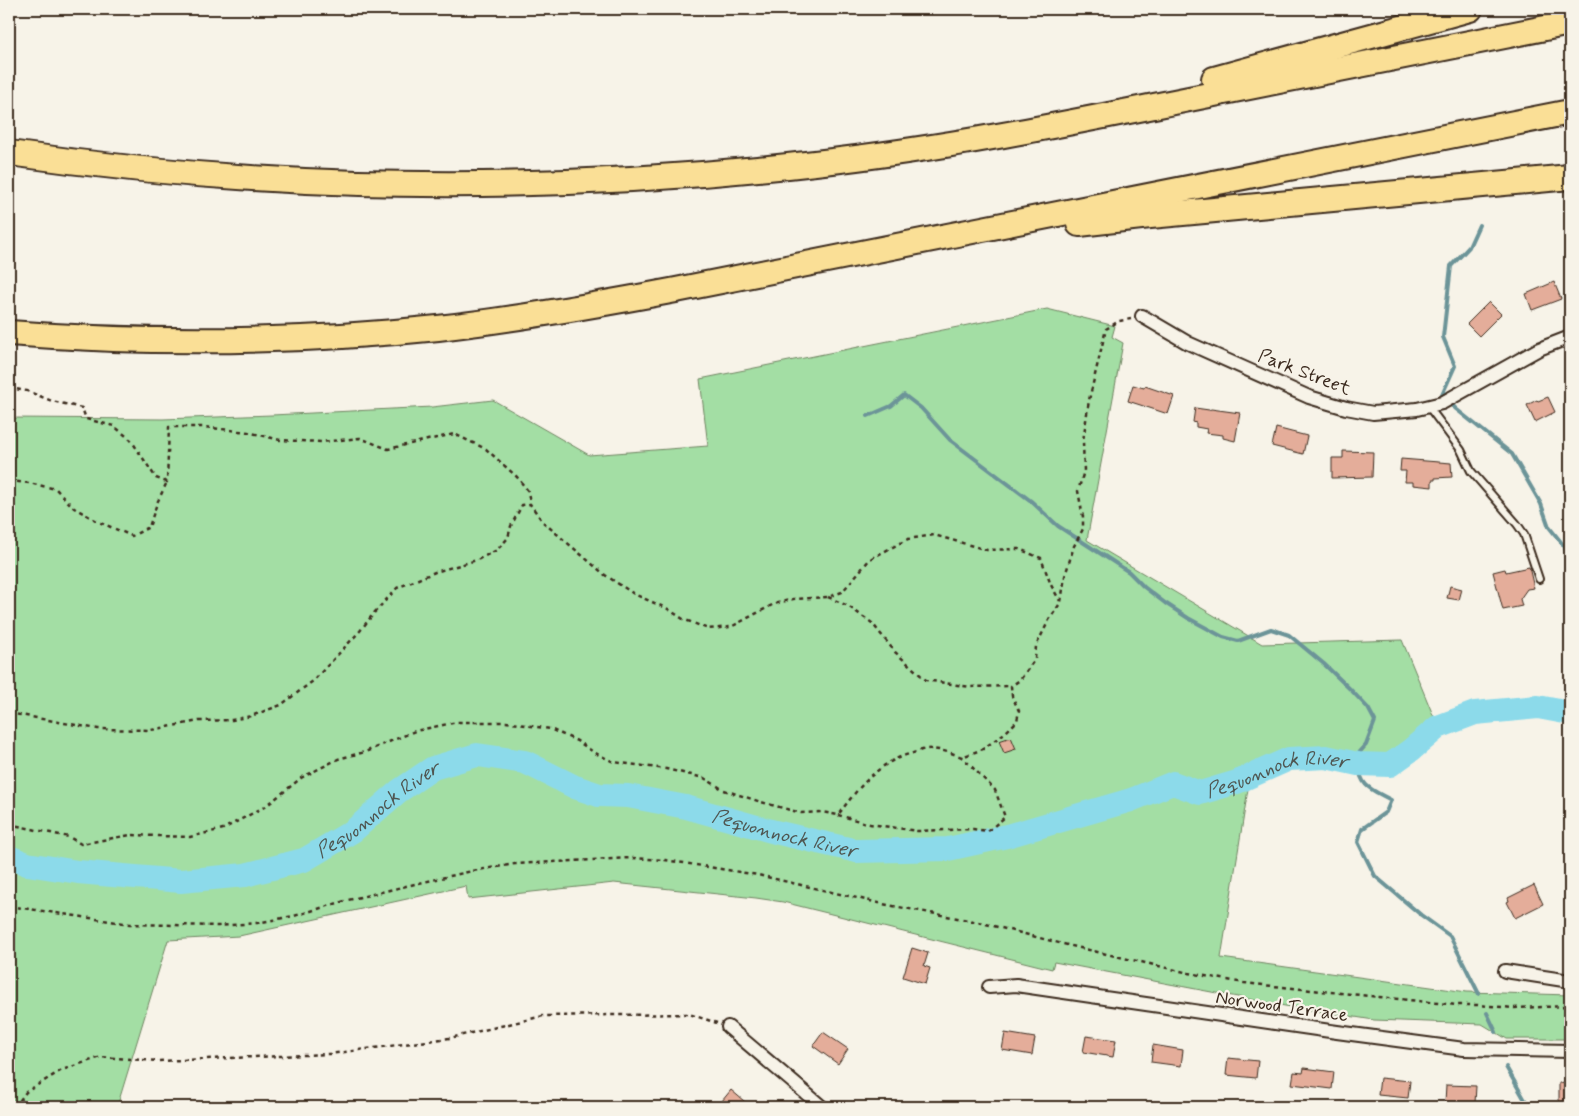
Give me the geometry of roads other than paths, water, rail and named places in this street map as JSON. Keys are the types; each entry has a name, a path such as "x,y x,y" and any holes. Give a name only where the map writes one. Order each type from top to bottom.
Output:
{"highway":[{"path":"1008,134 1470,9"},
{"path":"9,153 228,176 377,183 521,184 621,180 765,168 903,152 1008,134 1570,23"},
{"path":"9,333 102,339 197,341 293,339 484,322 581,308 1570,112"},
{"path":"864,252 1150,216 1570,178"}],"street":[{"name":"Park Street","path":"1142,316 1188,343 1309,397 1346,408 1373,413 1417,409 1448,400 1539,349 1570,337"},
{"path":"1505,971 1570,981"},
{"name":"Norwood Terrace","path":"989,987 1016,985 1464,1049 1570,1051"},
{"path":"728,1027 822,1107"}],"lane":[{"path":"1428,406 1461,450 1471,471 1509,513 1524,534 1539,579"}],"waterway":[{"path":"1479,225 1469,247 1451,266 1443,337 1455,366 1442,395 1456,409 1512,454 1541,504 1549,527 1565,547 1570,570"},
{"path":"868,416 891,406 904,395 921,408 950,440 1031,501 1058,526 1129,572 1144,587 1188,618 1223,637 1238,641 1271,629 1289,635 1324,664 1351,690 1368,708 1375,721 1366,745 1351,762"},
{"path":"1567,712 1570,696"},
{"name":"Pequonnock River","path":"9,857 27,864 78,872 181,881 245,875 304,860 353,831 399,791 433,768 477,755 525,762 575,787 599,795 628,796 686,807 775,832 857,851 948,849 1007,836 1131,800 1173,783 1200,793 1237,782 1289,759 1326,757 1358,764 1390,765 1438,727 1475,713 1538,707 1570,713"},
{"path":"1358,764 1364,783 1391,800 1386,812 1362,829 1358,842 1375,876 1421,915 1450,936 1479,994"},
{"path":"1487,1013 1496,1032"},
{"path":"1506,1067 1529,1107"}]}
